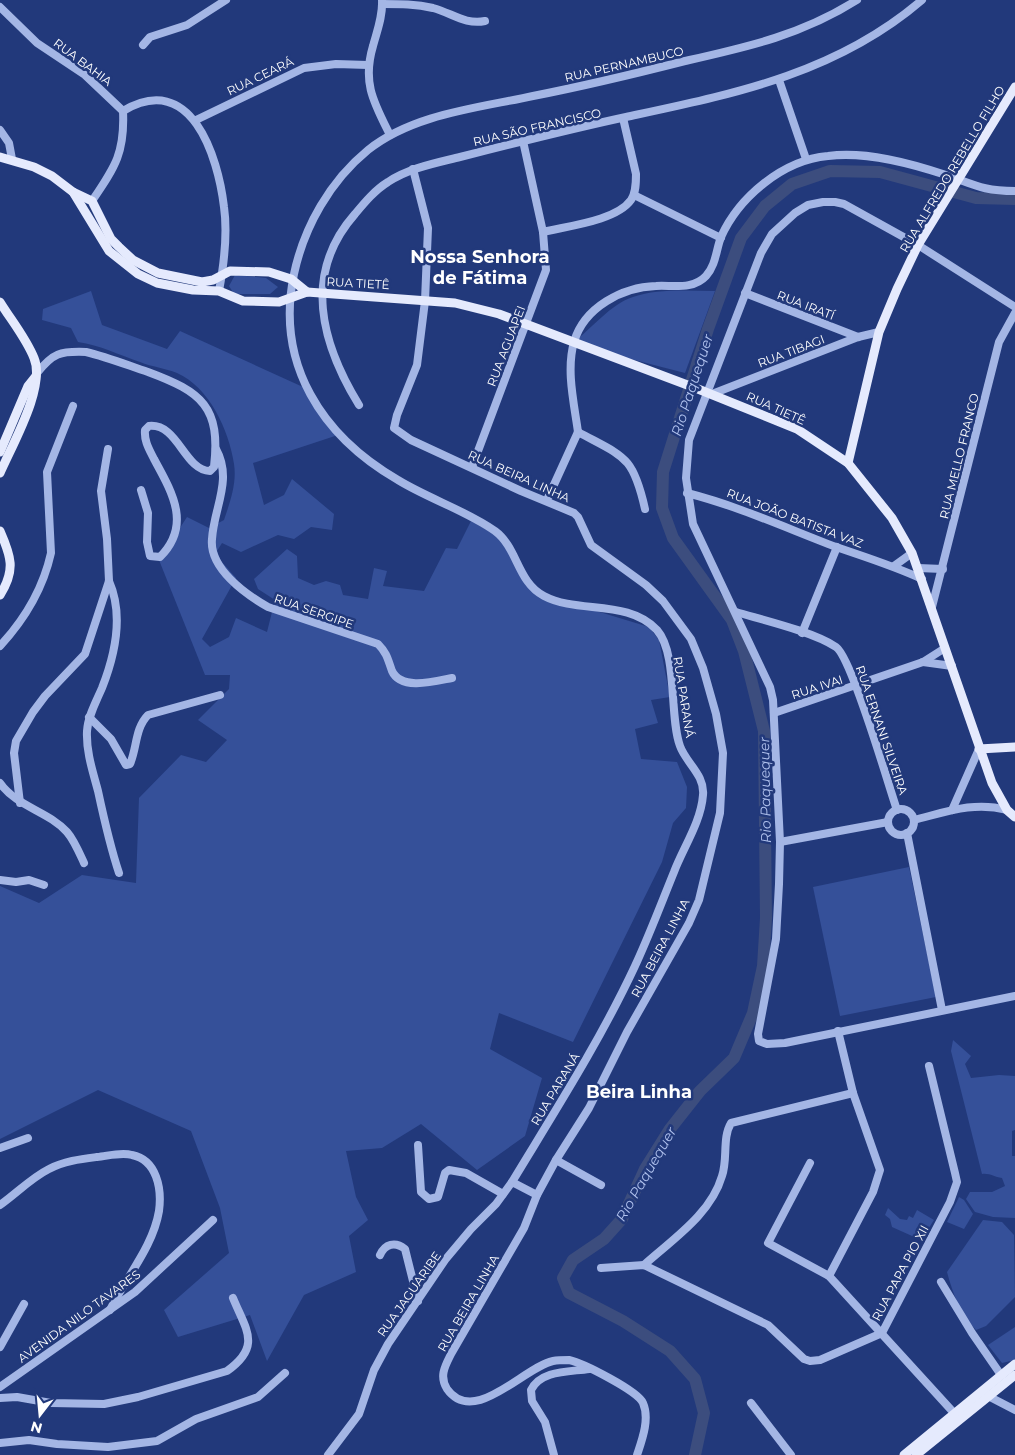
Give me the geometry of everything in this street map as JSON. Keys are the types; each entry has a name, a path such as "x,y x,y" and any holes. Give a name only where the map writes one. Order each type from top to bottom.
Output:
{"main road":[{"name":"RUA ALFREDO REBELLO FILHO","path":"848,463 879,332 918,245 958,183 1015,87"},
{"path":"0,157 12,159 52,176 72,192 92,201 108,242 143,266 158,273 194,286 219,292 243,301 279,302 307,292 285,276 269,272 230,271 213,280 194,286 157,283 125,265 88,215 72,192"},
{"path":"88,215 97,210"},
{"path":"138,274 143,266"},
{"name":"RUA TIETÊ","path":"307,292 425,300 477,308 574,342 797,429 848,463 892,518 912,553 992,783 1006,810 1015,817"},
{"path":"0,302 35,360 37,373 35,390 12,434 0,452"},
{"path":"0,473 12,434"},
{"path":"0,531 10,555 11,565 9,576 0,595"},
{"path":"980,749 1015,747"},
{"path":"916,1455 988,1396 1015,1364"},
{"path":"904,1455 954,1413 1004,1378 1015,1375"}],"street":[{"path":"143,45 150,38 186,25 226,0"},
{"name":"RUA PERNAMBUCO","path":"292,280 307,232 322,202 338,180 366,152 390,135 444,116 617,78 778,38 820,22 857,0"},
{"name":"RUA SÃO FRANCISCO","path":"359,405 333,356 323,319 321,294 324,277 339,234 369,198 388,182 413,170 522,141 730,95 779,80 843,53 880,32 922,0"},
{"path":"390,135 373,101 369,85 368,65 382,2 419,5 436,9 468,22 485,21"},
{"name":"RUA BAHIA","path":"0,7 37,43 85,75 123,111"},
{"name":"RUA CEARÁ","path":"196,120 304,68 336,64 368,65"},
{"path":"779,80 806,159"},
{"path":"92,201 113,170 122,150 123,111 135,103 157,100 170,103 183,110 196,120 217,169 224,208 226,237 219,292"},
{"path":"543,232 603,217 620,210 634,195 636,174 623,118"},
{"path":"0,130 6,135 12,159"},
{"name":"RUA AGUAPEI","path":"472,467 546,270 543,232 522,141"},
{"path":"547,500 578,432 571,381 574,342 586,319 620,293 635,288 686,286 700,281 708,274 721,238 731,221 754,193 786,169 806,159 849,155 875,158 946,175 958,183 984,190 1015,191"},
{"path":"413,170 428,228 425,300"},
{"path":"634,195 721,238"},
{"path":"1015,307 918,245 844,204 823,202 808,206 795,213 772,234 761,253 705,392 689,440 686,478 693,524 770,686 774,713 775,773 780,842 776,939 758,1038 762,1043 774,1044 1015,996"},
{"name":"RUA PARANÁ","path":"292,280 289,319 293,350 308,392 322,415 342,437 394,478 472,517 500,535 509,544 520,571 530,586 544,597 567,603 614,609 637,617 658,631 664,643 670,668 681,749 699,776 702,786 703,795 694,826 636,964 579,1072 512,1182"},
{"name":"RUA IRATÍ","path":"745,293 858,337"},
{"name":"RUA BEIRA LINHA","path":"425,300 417,365 394,424 397,431 411,440 521,491 547,500 578,517 591,546 646,585 678,619 691,639 703,668 716,714 723,753 720,813 699,900 689,923 623,1040 589,1108 556,1160 537,1195 524,1228 446,1363 442,1375 444,1384 452,1395 464,1402 474,1402 503,1389 541,1364 556,1360 568,1360 590,1369"},
{"name":"RUA MELLO FRANCO","path":"932,607 999,342 1015,313"},
{"name":"RUA TIBAGI","path":"705,392 858,337 879,332"},
{"name":"RUA SERGIPE","path":"37,373 49,358 73,351 86,352 182,385 199,398 213,421 216,450 222,461 224,485 212,539 213,552 229,576 255,600 268,607 378,644 386,652 393,673 407,682 429,682 452,678"},
{"path":"0,646 24,618 40,588 48,566 51,553 47,472 72,406"},
{"path":"141,490 148,513 147,550 150,556 160,557 175,534 178,518 166,482 146,444 146,430 149,426 154,426 167,432 204,471 210,471 214,467 216,450"},
{"path":"578,432 620,454 628,461 638,480 645,509"},
{"path":"20,803 14,753 16,741 32,712 85,654 109,581 108,539 100,491 108,449"},
{"name":"RUA JOÃO BATISTA VAZ","path":"687,493 723,502 836,547 894,566 922,580"},
{"path":"802,633 836,547"},
{"path":"894,566 912,553"},
{"path":"918,568 943,569"},
{"path":"109,581 115,593 117,631 110,668 87,728 88,752 119,873"},
{"name":"RUA ERNANI SILVEIRA","path":"736,612 802,633 835,646 842,652 856,687 897,810"},
{"name":"RUA IVAI","path":"774,713 856,687 923,662 944,648"},
{"name":"RUA IVAI","path":"923,662 952,666"},
{"path":"90,717 111,739 126,765 130,764 140,728 148,715 220,694"},
{"path":"952,810 980,749"},
{"path":"0,783 20,803 56,823 67,832 84,862"},
{"path":"914,820 952,810 988,805 1006,810"},
{"path":"907,834 894,833 888,822 890,814 897,810 906,810 914,820"},
{"path":"914,820 907,834 942,1010"},
{"path":"780,842 888,822"},
{"path":"0,880 7,882 29,880 44,885"},
{"path":"829,1276 873,1192 880,1170 853,1093 838,1031"},
{"name":"RUA PAPA PIO XII","path":"601,1268 644,1265 768,1325 804,1359 810,1361 820,1360 882,1333 950,1202 957,1182 929,1066"},
{"path":"644,1265 707,1205 723,1174 726,1139 731,1123 853,1093"},
{"path":"0,1148 28,1138"},
{"path":"418,1145 421,1192 429,1199 438,1197 445,1173 450,1170 466,1173 503,1194"},
{"path":"0,1205 32,1179 62,1163 120,1154 132,1155 147,1162 159,1183 159,1209 145,1250 129,1273 110,1310"},
{"path":"556,1160 600,1185"},
{"path":"810,1163 768,1243 829,1276 954,1413"},
{"path":"512,1182 537,1195"},
{"name":"RUA JAGUARIBE","path":"328,1455 359,1414 380,1357 445,1260 512,1182"},
{"name":"AVENIDA NILO TAVARES","path":"0,1387 136,1292 213,1220"},
{"path":"380,1255 383,1249 391,1245 396,1244 405,1249 418,1301"},
{"path":"942,1282 972,1334 1004,1378 1015,1386"},
{"path":"0,1398 17,1397 51,1403 104,1404 138,1397 227,1371 239,1362 246,1352 250,1336 233,1298"},
{"path":"0,1347 24,1304"},
{"path":"554,1455 545,1422 532,1401 531,1390 538,1380 546,1376 590,1369 640,1397 644,1404 646,1421 637,1455"},
{"path":"0,1443 28,1440 108,1447 157,1441 196,1419 258,1397 285,1373"},
{"path":"988,1396 1015,1410"},
{"path":"751,1403 791,1455"}],"shaded area":[{"path":"235,275 266,278 278,287 270,294 234,294 229,286"},
{"path":"91,291 102,325 167,349 180,331 303,387 338,435 253,463 264,505 284,495 292,479 334,514 332,530 311,527 294,539 278,535 241,552 222,543 217,551 221,561 236,578 202,639 210,647 229,637 236,618 267,632 275,600 258,589 254,579 287,549 297,556 298,578 314,585 326,581 340,585 343,595 368,599 374,568 387,571 383,586 424,591 446,548 457,549 471,521 499,537 533,585 547,596 649,627 659,640 670,697 651,700 658,723 635,729 641,759 677,762 687,787 686,808 673,823 662,862 573,1042 499,1013 490,1049 542,1078 525,1136 477,1170 421,1124 382,1148 346,1151 356,1197 368,1220 349,1236 356,1272 304,1295 267,1361 250,1315 178,1337 164,1310 229,1253 220,1208 191,1131 98,1090 0,1139 0,886 39,903 82,875 136,883 139,798 181,755 206,762 227,740 198,720 229,689 230,675 205,675 159,560 187,517 209,528 224,520 235,478 234,464 227,437 216,411 208,399 199,388 177,373 78,342 71,328 42,320 43,309"},
{"path":"663,291 715,291 685,373 592,349 574,342 609,311 633,297"},
{"path":"909,867 936,997 840,1016 813,887"},
{"path":"953,1040 971,1056 965,1064 971,1078 999,1075 1015,1076 1015,1130 1012,1131 1012,1156 1015,1156 1015,1218 993,1217 975,1212 966,1199 970,1192 992,1192 1005,1186 1002,1178 982,1174 951,1051"},
{"path":"959,1197 964,1200 973,1214 964,1229 947,1222"},
{"path":"888,1208 900,1219 907,1220 909,1216 913,1218 917,1210 934,1220 921,1240 892,1227 890,1219 885,1215"},
{"path":"983,1220 1002,1222 1014,1235 1015,1297 986,1326 976,1330 970,1324 958,1303 947,1272"},
{"path":"1015,1327 1015,1360 1002,1363 988,1345"}],"waterway":[{"name":"Rio Paquequer","path":"695,1455 704,1413 695,1379 670,1351 623,1321 569,1293 563,1278 573,1260 604,1239 622,1219 645,1169 670,1129 700,1091 734,1058 753,1013 763,966 766,918 764,731 744,651 732,620 673,538 662,508 663,472 708,329 741,238 765,206 792,184 830,171 880,172 976,198 1015,199"}],"district":[{"name":"Nossa Senhora de Fátima","path":"480,267"},
{"name":"Beira Linha","path":"639,1092"}]}
